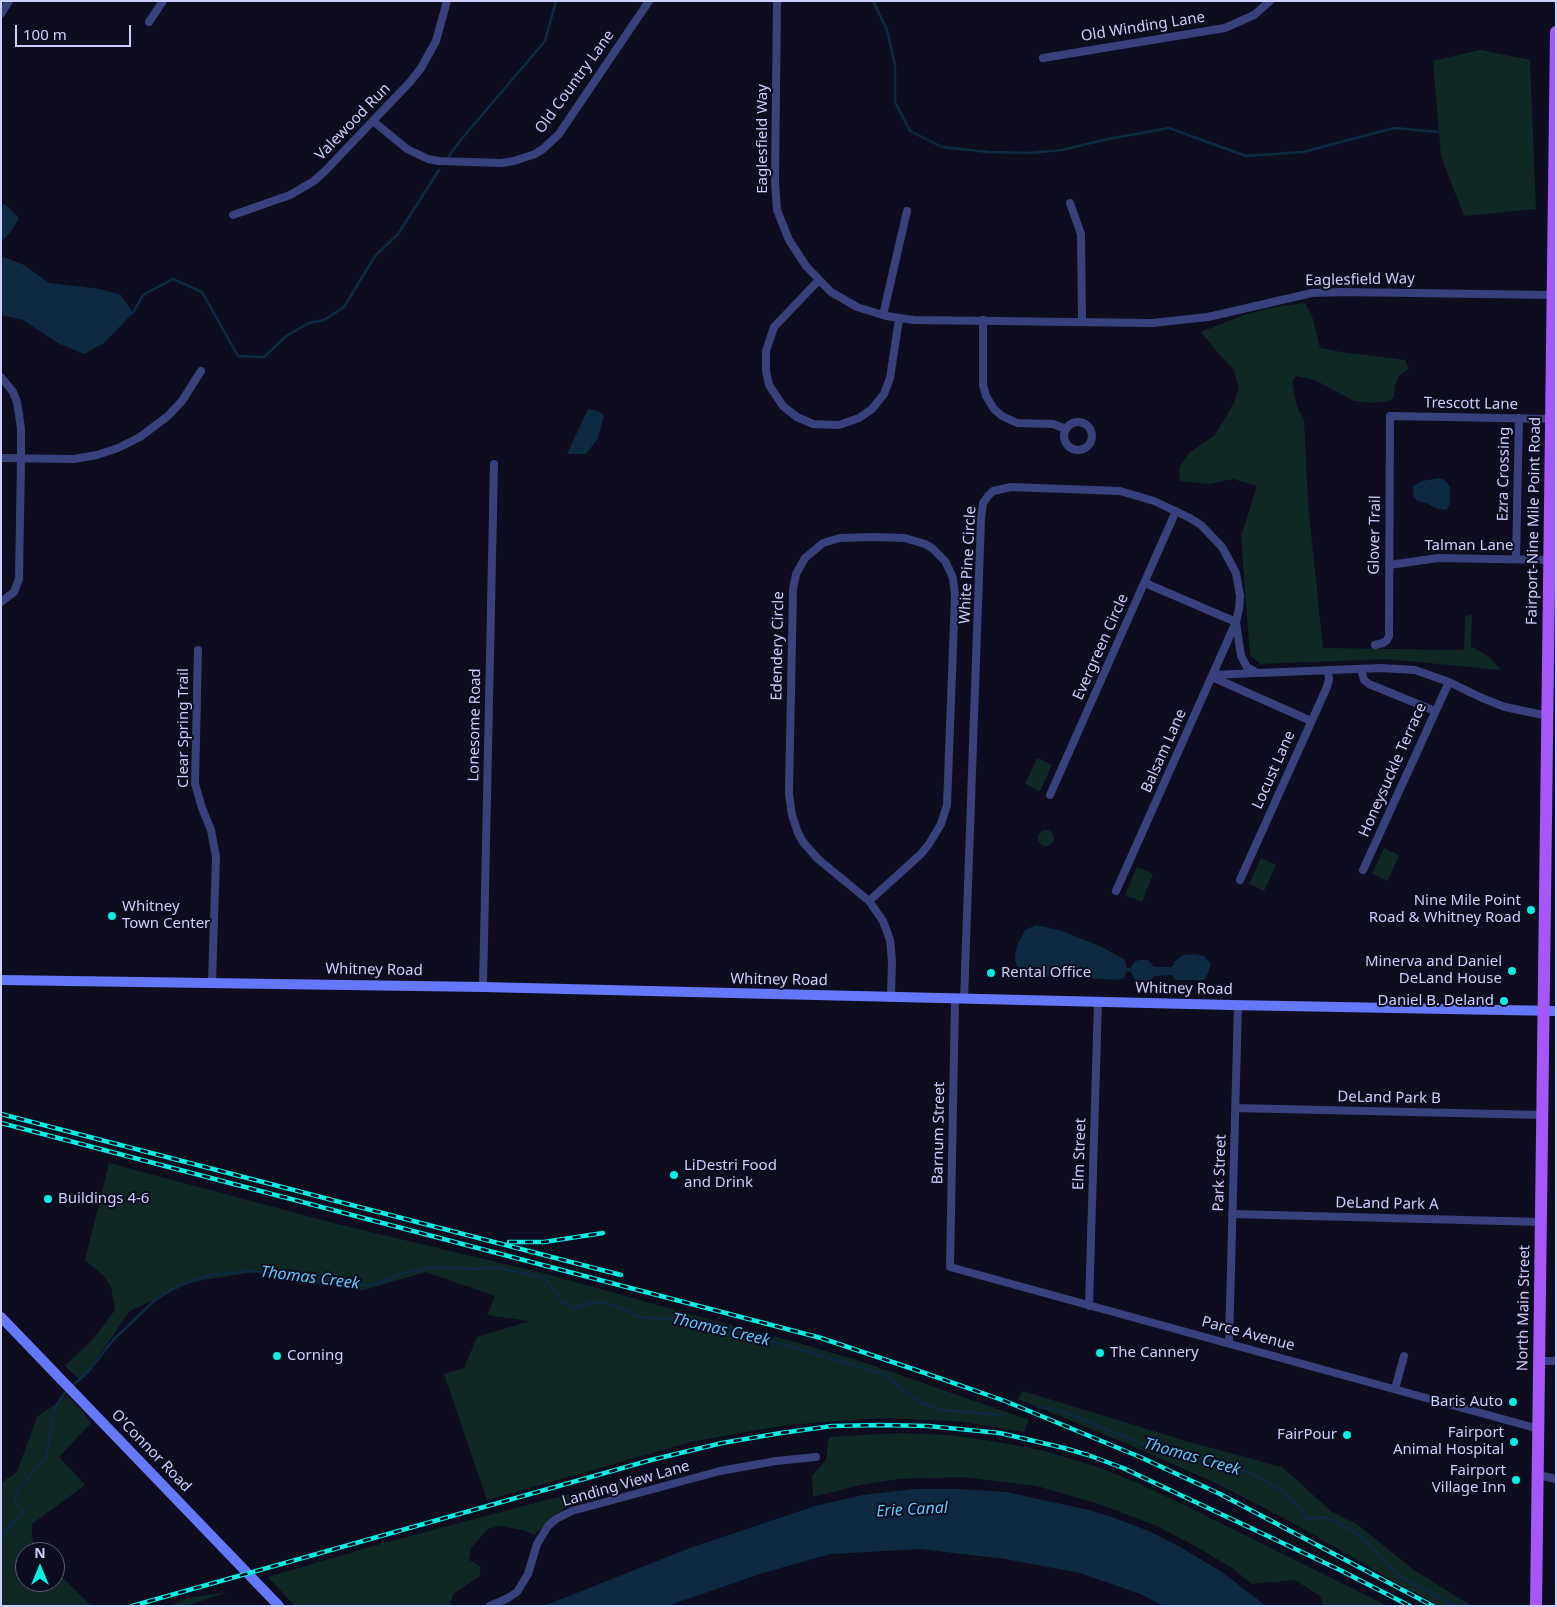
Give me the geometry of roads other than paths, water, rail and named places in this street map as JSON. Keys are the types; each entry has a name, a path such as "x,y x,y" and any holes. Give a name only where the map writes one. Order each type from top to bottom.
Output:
{"main road":[{"name":"Fairport-Nine Mile Point Road","path":"1550,1011 1548,716 1556,32"},
{"name":"Whitney Road","path":"1,980 483,987 891,998 1550,1011"},
{"name":"North Main Street","path":"1536,1606 1543,1115 1550,1011"},
{"name":"O'Connor Road","path":"1,1317 279,1606"}],"street":[{"path":"1,14 9,1"},
{"path":"149,22 163,1"},
{"name":"Valewood Run","path":"233,215 277,201 302,189 324,171 373,122 410,82 425,61 441,25 447,1"},
{"name":"Old Country Lane","path":"373,122 407,149 423,157 439,161 501,163 519,160 535,154 544,149 559,134 649,1"},
{"name":"Eaglesfield Way","path":"777,1 775,181 777,210 796,253 818,280 844,300 857,307 899,319 1152,322 1208,317 1312,293 1552,295"},
{"name":"Old Winding Lane","path":"1043,58 1225,28 1254,15 1270,1"},
{"path":"1070,203 1081,234 1082,322"},
{"path":"883,315 907,211"},
{"path":"818,280 778,323 771,334 766,351 766,371 769,385 783,406 797,418 814,424 839,425 859,418 872,408 884,394 890,378 899,319"},
{"path":"983,320 983,386 986,396 994,409 1002,416 1017,423 1053,424 1066,429"},
{"path":"1,458 59,459 86,457 118,448 140,437 168,416 182,401 201,371"},
{"path":"1,377 13,392 17,402 21,428 19,579 14,592 1,602"},
{"name":"Trescott Lane","path":"1390,416 1551,418"},
{"name":"Glover Trail","path":"1375,645 1387,640 1389,636 1390,416"},
{"name":"Ezra Crossing","path":"1516,559 1519,418"},
{"name":"Lonesome Road","path":"483,987 494,464"},
{"name":"White Pine Circle","path":"960,999 981,519 984,503 988,496 993,491 1005,488 1102,489 1137,494 1176,511 1201,525 1212,536 1234,566 1240,596 1236,622 1241,656 1243,663 1257,673"},
{"name":"Evergreen Circle","path":"1050,795 1176,511"},
{"name":"Edendery Circle","path":"869,901 921,854 941,824 947,805 953,578 945,561 938,554 925,544 905,538 840,538 823,543 811,551 799,566 794,581 790,805 798,833 810,850 869,901 883,921 890,940 892,961 891,998"},
{"name":"Talman Lane","path":"1389,565 1438,558 1549,560"},
{"path":"1145,583 1236,622"},
{"name":"Balsam Lane","path":"1116,891 1236,622"},
{"name":"Clear Spring Trail","path":"198,650 195,784 211,830 216,857 212,982"},
{"path":"1213,676 1400,668 1415,670 1449,682 1497,704 1548,716"},
{"path":"1361,669 1364,680 1369,684 1435,711"},
{"name":"Locust Lane","path":"1240,880 1327,687 1329,679 1328,670"},
{"path":"1213,676 1311,721"},
{"name":"Honeysuckle Terrace","path":"1363,870 1449,682"},
{"name":"Barnum Street","path":"950,1267 960,999"},
{"name":"Elm Street","path":"1089,1306 1098,1002"},
{"name":"Park Street","path":"1229,1342 1238,1005"},
{"name":"DeLand Park B","path":"1235,1108 1543,1115"},
{"name":"DeLand Park A","path":"1232,1214 1541,1222"},
{"name":"Parce Avenue","path":"950,1267 1089,1306 1229,1342 1539,1429"},
{"path":"1395,1389 1404,1356"},
{"path":"1540,1361 1556,1361"},
{"name":"Landing View Lane","path":"490,1606 517,1592 528,1574 538,1544 548,1526 572,1511 720,1471 776,1461 816,1457"},
{"path":"1538,1475 1556,1479"}],"water":[{"path":"5,204 19,218 1,243 1,205"},
{"path":"1,256 24,265 49,283 100,289 121,295 133,313 104,343 84,354 58,343 23,320 1,315"},
{"path":"588,409 598,411 604,415 598,438 586,454 567,454"},
{"path":"1440,478 1445,480 1450,487 1450,503 1447,509 1436,508 1417,501 1414,497 1413,486 1422,481"},
{"path":"1036,925 1062,931 1102,947 1125,960 1127,968 1131,968 1134,962 1139,960 1148,960 1154,967 1172,967 1175,961 1183,955 1195,954 1204,956 1211,964 1204,980 1175,980 1172,975 1154,976 1151,980 1145,981 1135,980 1131,972 1127,971 1124,978 1116,980 1027,976 1021,974 1015,957 1017,946 1025,930"},
{"name":"Erie Canal","path":"914,1489 962,1489 1006,1492 1089,1510 1112,1517 1151,1532 1180,1547 1222,1572 1266,1606 1164,1606 1140,1594 1080,1573 1005,1559 920,1549 830,1554 763,1573 667,1606 544,1606 690,1548 815,1506 863,1495"}],"waterway":[{"path":"449,156 545,41 556,1"},
{"path":"873,1 887,30 895,65 895,102 910,131 942,147 989,152 1030,153 1062,150 1103,140 1169,128 1246,156 1303,152 1394,128 1438,132"},
{"path":"133,313 143,295 173,279 202,292 238,356 264,357 286,336 309,323 324,320 344,307 375,256 398,234 439,170"},
{"name":"Thomas Creek","path":"71,1387 88,1372 113,1340 154,1301 177,1286 212,1275 248,1271 276,1273 322,1283 374,1285 402,1273 435,1267 476,1269 495,1267 545,1278 563,1303 574,1308 601,1302 613,1305 640,1317 665,1319 679,1317 740,1332 884,1374 919,1402 942,1410 1001,1415"},
{"name":"Thomas Creek","path":"1,1539 4,1533 23,1513 15,1501 17,1491 46,1457 55,1407 67,1390"},
{"name":"Thomas Creek","path":"1038,1407 1062,1411 1157,1450 1222,1462 1259,1477 1282,1491 1302,1511 1307,1519 1326,1517 1351,1530 1369,1543 1389,1567 1400,1576 1456,1606"}],"railway":[{"path":"1,1114 621,1275"},
{"path":"1,1123 821,1338 919,1371 1005,1401 1140,1457 1220,1494 1433,1606"},
{"path":"509,1242 544,1242 603,1233"},
{"path":"132,1606 651,1460 722,1443 781,1433 832,1426 880,1425 928,1426 1000,1433 1088,1455 1123,1468 1340,1570 1410,1606"}],"place":[{"name":"Nine Mile Point Road & Whitney Road","path":"1531,910"},
{"name":"Whitney Town Center","path":"112,916"},
{"name":"Minerva and Daniel DeLand House","path":"1512,971"},
{"name":"Rental Office","path":"991,973"},
{"name":"Daniel B. Deland","path":"1504,1001"},
{"name":"LiDestri Food and Drink","path":"674,1175"},
{"name":"Buildings 4-6","path":"48,1199"},
{"name":"The Cannery","path":"1100,1353"},
{"name":"Corning","path":"277,1356"},
{"name":"Baris Auto","path":"1513,1402"},
{"name":"FairPour","path":"1347,1435"},
{"name":"Fairport Animal Hospital","path":"1514,1442"},
{"name":"Fairport Village Inn","path":"1516,1480"}]}
